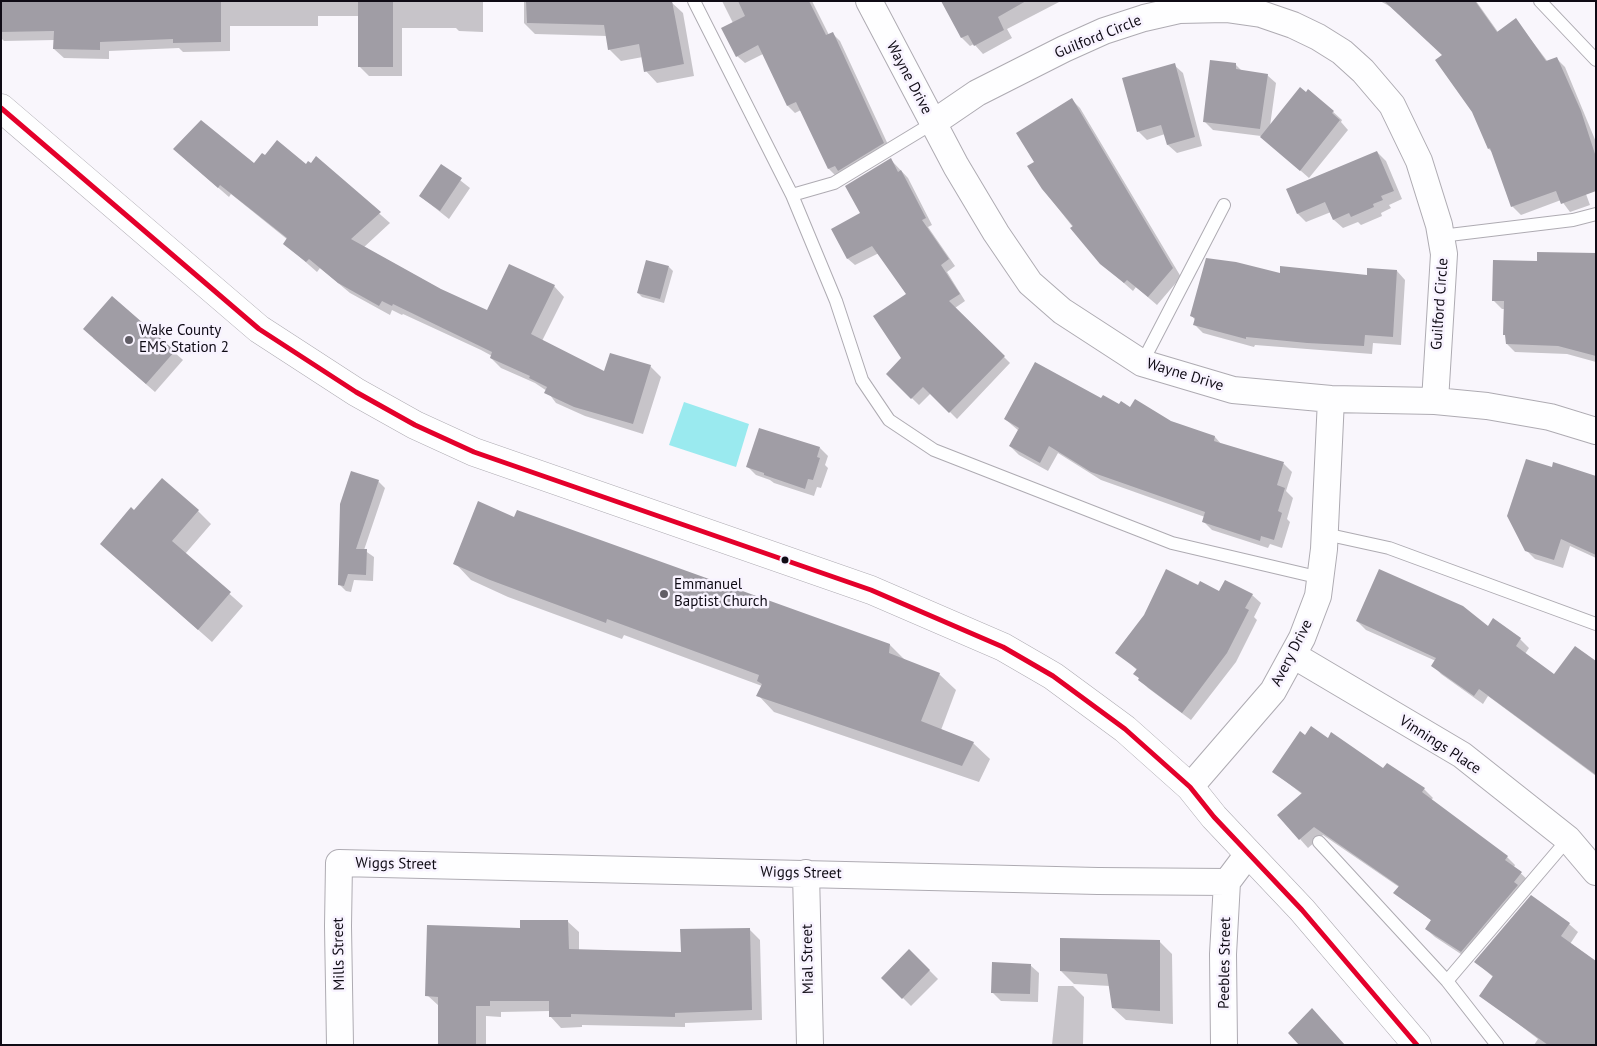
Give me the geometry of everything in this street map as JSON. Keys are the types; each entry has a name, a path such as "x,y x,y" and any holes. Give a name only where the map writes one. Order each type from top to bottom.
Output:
{"street":[{"name":"Wayne Drive","path":"869,1 933,123 996,233 1030,283 1062,311 1142,363 1233,390 1331,399 1435,401 1487,406 1550,416 1596,431"},
{"name":"Guilford Circle","path":"933,123 977,93 1104,31 1144,18 1179,10 1226,9 1261,14 1293,25 1342,52 1363,71 1392,105 1419,161 1441,236 1444,254 1435,401"},
{"path":"1,108 259,329 356,392 415,425 474,452 871,590 961,626 1003,647 1052,676 1125,729 1190,787 1248,854 1302,910 1417,1045"},
{"name":"Avery Drive","path":"1190,787 1273,691 1302,638 1318,596 1324,534 1331,399"},
{"name":"Vinnings Place","path":"1293,655 1462,755 1568,839 1596,872"},
{"path":"1227,882 1248,854"},
{"name":"Wiggs Street","path":"340,863 1098,881 1227,882"},
{"name":"Mills Street","path":"340,863 338,926 340,1045"},
{"name":"Mial Street","path":"806,873 810,1045"},
{"name":"Peebles Street","path":"1224,1045 1223,954 1227,882"}],"lane":[{"path":"694,1 792,195 836,301 862,380 889,420 934,450 1172,544 1320,578"},
{"path":"1540,1 1596,60"},
{"path":"792,195 834,183 933,123"},
{"path":"1142,363 1224,205"},
{"path":"1441,236 1573,220 1596,214"},
{"path":"1324,534 1389,548 1596,624"},
{"path":"1447,981 1568,839"},
{"path":"1319,842 1447,981 1496,1045"}],"water":[{"path":"684,402 749,424 736,467 669,445"}],"building":[{"path":"1,1 221,1 221,42 173,43 173,39 100,42 100,50 53,49 54,31 1,32"},
{"path":"358,1 393,1 393,67 358,67"},
{"path":"526,1 672,1 684,64 644,72 639,44 608,50 604,25 527,23"},
{"path":"738,1 809,1 826,35 833,32 884,143 838,171 835,166 828,169 796,102 787,106 758,45 736,57 721,28 745,16"},
{"path":"941,1 1026,1 998,17 1004,30 974,46 968,35 961,38"},
{"path":"1384,1 1475,1 1497,32 1516,18 1546,61 1557,57 1581,111 1596,157 1596,191 1561,204 1556,191 1511,207 1490,148 1488,149 1472,112 1435,60 1442,55"},
{"path":"1210,60 1236,63 1236,69 1268,74 1260,129 1203,122"},
{"path":"1175,63 1195,137 1167,145 1161,125 1137,132 1122,78"},
{"path":"1300,87 1306,92 1308,89 1334,111 1332,113 1340,120 1300,171 1260,137"},
{"path":"1072,98 1173,268 1148,297 1127,280 1124,283 1100,264 1070,228 1073,226 1042,189 1027,166 1034,162 1016,133"},
{"path":"201,120 254,163 262,153 265,155 277,140 306,164 308,161 311,163 316,156 381,212 351,239 441,289 487,310 509,264 555,285 531,334 604,371 610,353 651,365 633,424 574,407 544,393 547,387 529,378 530,376 490,358 492,352 393,304 392,306 382,301 379,306 338,283 309,259 306,262 283,244 287,238 220,185 218,188 173,149"},
{"path":"1377,151 1394,191 1381,196 1383,200 1373,204 1374,207 1351,217 1349,213 1333,220 1325,202 1297,214 1286,189"},
{"path":"891,158 898,172 901,170 926,218 922,220 949,259 941,265 960,294 949,301 1005,356 949,413 923,387 911,399 886,374 901,358 873,316 906,294 872,246 847,259 831,229 860,213 845,186"},
{"path":"441,164 462,178 440,211 419,196"},
{"path":"1537,252 1596,253 1596,356 1558,346 1506,344 1505,335 1503,335 1504,301 1492,301 1493,260 1537,261"},
{"path":"1206,258 1236,262 1280,273 1280,266 1367,275 1367,268 1397,270 1393,337 1365,335 1364,346 1307,343 1246,337 1246,339 1193,325 1195,318 1190,316"},
{"path":"646,260 669,266 660,299 637,293"},
{"name":"Wake County EMS Station 2","path":"112,296 175,351 146,384 83,329"},
{"path":"1035,362 1101,398 1103,395 1119,404 1121,401 1130,407 1135,399 1171,421 1215,436 1214,441 1284,462 1277,485 1285,488 1278,511 1282,513 1274,540 1261,536 1260,541 1202,522 1205,512 1091,472 1049,446 1040,463 1009,446 1019,428 1004,419"},
{"path":"759,428 820,447 817,457 820,458 813,480 808,479 805,489 746,467"},
{"path":"1526,459 1552,467 1553,462 1596,476 1596,555 1561,539 1554,560 1525,551 1507,516"},
{"path":"351,471 379,480 356,549 367,549 366,575 348,574 344,586 338,585 340,504"},
{"path":"162,478 199,510 172,541 231,592 198,630 100,544 131,507 134,510"},
{"path":"478,501 514,517 517,510 890,644 889,653 940,673 921,721 974,742 962,766 756,696 762,684 757,681 759,675 607,619 606,623 490,580 453,564"},
{"path":"1166,569 1198,585 1200,581 1219,591 1225,580 1253,594 1245,608 1249,610 1227,653 1182,713 1138,680 1139,678 1133,674 1137,669 1115,653 1144,615"},
{"path":"1379,569 1463,606 1488,626 1493,618 1521,638 1516,646 1554,674 1575,646 1596,661 1596,775 1479,689 1474,696 1431,666 1436,658 1356,621"},
{"path":"1311,726 1328,738 1331,732 1383,768 1387,763 1425,788 1422,792 1508,856 1505,860 1522,872 1514,882 1518,885 1461,952 1425,929 1431,920 1393,893 1399,886 1314,827 1299,840 1277,815 1302,793 1272,772 1300,731 1305,735"},
{"path":"1531,895 1570,923 1561,936 1596,961 1596,1045 1548,1045 1479,996 1493,976 1474,962"},
{"path":"520,920 568,920 569,949 681,952 680,929 750,928 752,1010 675,1013 675,1017 571,1014 571,1017 549,1017 549,1001 490,1001 490,1006 476,1006 476,1045 438,1045 438,997 425,996 427,925 520,928"},
{"path":"1060,938 1160,940 1160,1011 1112,1008 1107,974 1060,971"},
{"path":"909,949 930,970 902,999 881,978"},
{"path":"992,962 1031,964 1030,994 991,993"},
{"path":"1312,1008 1345,1045 1299,1045 1288,1033"}],"transit line":[{"path":"1,108 259,329 356,392 415,425 474,452 871,590 1003,647 1053,676 1125,729 1190,787 1214,817 1302,910 1417,1045"}],"place":[{"name":"Wake County EMS Station 2","path":"129,340"},
{"name":"Emmanuel Baptist Church","path":"664,594"}]}
